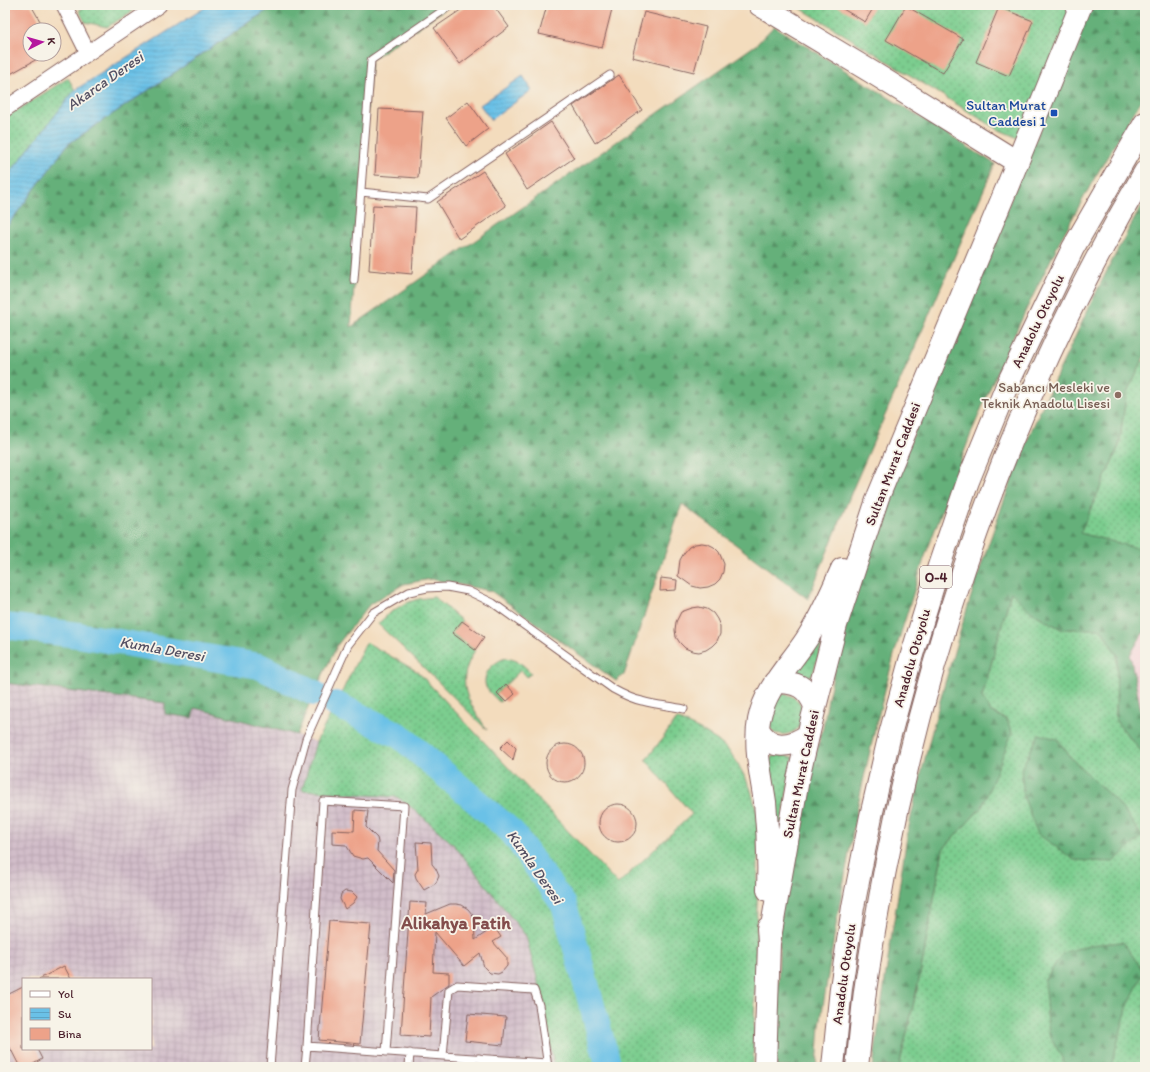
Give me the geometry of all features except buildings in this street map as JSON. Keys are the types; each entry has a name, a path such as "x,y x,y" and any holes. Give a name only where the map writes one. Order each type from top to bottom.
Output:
{"main road":[{"path":"760,5 1017,162"},
{"name":"Sultan Murat Caddesi","path":"769,943 798,779 808,735 836,625 878,497 1081,5"},
{"name":"Anadolu Otoyolu","path":"833,1067 842,981 853,907 871,816 889,738 910,661 939,566 968,481 1008,383 1073,248 1145,123"},
{"name":"Anadolu Otoyolu","path":"857,1067 865,993 872,947 894,826 927,688 949,615 977,530 1007,451 1040,373 1112,228 1145,172"},
{"path":"765,1067 769,943 767,831 757,743 759,720 765,700 775,682 806,639 823,610 878,497"},
{"path":"775,682 795,684 805,688 812,696 816,706"},
{"path":"758,730 763,738 769,742 783,745 798,742 808,735"}],"street":[{"path":"64,5 88,53"},
{"path":"5,109 159,5"}],"lane":[{"path":"354,280 371,60 451,5"},
{"path":"361,192 428,199 610,76"},
{"path":"270,1067 292,790 306,738 348,644 373,613 409,592 427,588 446,587 468,590 493,603 612,689 643,702 664,704 684,709"},
{"path":"305,1067 323,801 404,806 386,1052"},
{"path":"307,1046 443,1056 480,1058 548,1065 534,990 457,985 449,990 443,1056"},
{"path":"409,1067 410,1053"},
{"path":"479,1067 480,1058"}],"shaded area":[{"path":"1143,633 1145,633 1145,714 1141,711 1130,655"},
{"path":"5,683 166,703 192,718 195,708 291,733 316,742 343,756 415,810 454,845 526,936 544,1005 554,1067 5,1067"}],"green space":[{"path":"88,5 134,5 136,9 107,27 85,22 79,10"},
{"path":"275,5 451,5 371,60 351,327 757,44 774,26 995,164 855,484 808,599 682,504 624,675 616,681 491,591 431,579 404,584 370,604 338,644 314,693 297,735 195,708 192,718 165,714 165,703 5,683 5,229 68,144"},
{"path":"795,5 1074,5 1018,138 995,128"},
{"path":"1091,5 1145,5 1145,94 1094,179 1061,239 996,374 972,431 924,559 894,655 875,729 858,804 837,919 820,1025 817,1067 776,1067 780,916 803,796 823,728 828,698 860,563"},
{"path":"68,78 75,90 5,179 5,118"},
{"path":"1145,200 1145,355 1126,395 1119,446 1080,533 1145,550 1145,633 1143,633 1130,655 1141,711 1145,714 1145,756 1116,721 1117,655 1101,629 1061,629 1031,612 1011,592 982,697 990,711 1007,720 1012,733 982,807 943,849 920,975 899,1067 873,1067 888,956 909,826 944,685 972,593 1004,501 1034,425 1100,284"},
{"path":"1142,361 1145,362 1145,550 1079,534 1119,446 1126,395"},
{"path":"847,568 813,673 811,676 801,675 796,671"},
{"path":"1011,592 1031,612 1061,629 1101,628 1117,655 1116,721 1145,756 1145,1067 899,1067 920,975 943,849 982,807 1007,720 990,711 982,697"},
{"path":"434,597 462,621 452,633 475,650 465,673 466,692 469,701 487,730 378,624 390,613 405,604 417,599"},
{"path":"366,642 418,672 618,884 692,814 646,760 677,719 718,741 729,751 737,762 750,787 757,812 758,866 753,1067 554,1067 544,1005 526,936 454,845 415,810 397,797 302,790 316,742"},
{"path":"506,658 520,663 531,673 527,677 521,670 496,694 501,701 499,702 487,689 485,677 490,668"},
{"path":"780,694 789,695 795,699 803,710 804,717 802,724 797,729 786,734 774,733 768,725 770,710"},
{"path":"1039,734 1057,739 1073,760 1118,803 1142,836 1113,862 1074,860 1038,834 1024,798 1021,769"},
{"path":"780,755 793,757 781,828 777,828 769,763 771,758"},
{"path":"1123,942 1144,972 1128,1005 1111,1066 1067,1067 1049,1034 1044,981 1063,953 1089,945"}],"water":[{"name":"Akarca Deresi","path":"209,5 275,5 68,144 5,229 5,179 75,90"},
{"path":"523,76 532,90 491,120 480,105"}],"waterway":[{"name":"Kumla Deresi","path":"5,626 78,635 259,666 314,693"},
{"name":"Kumla Deresi","path":"335,704 400,736 512,832 564,905 609,1067"}],"place":[{"name":"Sultan Murat Caddesi 1","path":"1054,113"},
{"name":"Sabancı Mesleki ve Teknik Anadolu Lisesi","path":"1118,395"}],"district":[{"name":"Alikahya Fatih","path":"456,923"}]}
